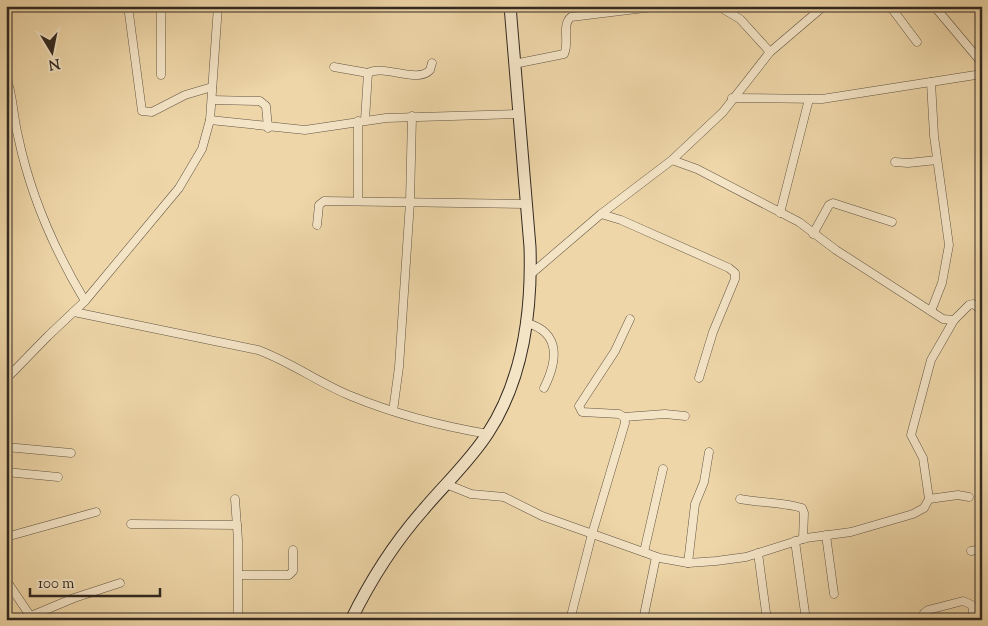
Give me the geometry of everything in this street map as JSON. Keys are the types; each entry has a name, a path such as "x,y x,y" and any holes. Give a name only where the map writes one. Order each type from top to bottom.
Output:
{"main road":[{"path":"351,620 378,568 404,532 488,434 506,400 521,355 527,322 531,274 510,6"}],"street":[{"path":"128,6 142,111 152,112 185,95 212,87"},
{"path":"161,6 161,75"},
{"path":"8,377 48,336 86,302 179,188 202,149 210,120 218,6"},
{"path":"514,64 564,54 567,47 566,23 571,17 662,6"},
{"path":"718,6 740,20 770,52"},
{"path":"531,274 601,214 672,160 723,112 732,98 770,52 824,6"},
{"path":"890,6 917,42"},
{"path":"934,6 982,63"},
{"path":"334,67 368,73 379,70 423,75 430,70 432,63"},
{"path":"358,201 362,120 368,73"},
{"path":"732,98 809,99 851,96 900,86 982,74"},
{"path":"6,76 18,136 34,190 67,270 86,302"},
{"path":"931,82 937,160 949,245 942,283 931,311"},
{"path":"780,213 809,99"},
{"path":"212,100 260,101 266,106 268,128"},
{"path":"210,120 268,128 305,130 362,120 412,116 518,114"},
{"path":"393,411 399,367 410,202 412,116"},
{"path":"672,160 697,169 799,222 814,234 943,319 954,320"},
{"path":"895,162 937,160"},
{"path":"317,225 321,202 526,204"},
{"path":"814,234 829,205 832,203 892,222"},
{"path":"601,214 621,220 712,260 735,273 735,279 713,332 699,378"},
{"path":"446,484 471,494 504,497 542,516 656,557 688,563 746,557 799,540 826,534 851,532 913,514 924,508 929,499 924,458 911,435 931,360 954,320 969,305 974,304 982,310"},
{"path":"74,312 258,350 285,361 344,394 438,425 488,434"},
{"path":"630,319 615,351 579,406 582,412 619,414 624,417 665,414 685,416"},
{"path":"527,322 538,326 544,331 554,348 555,359 544,388"},
{"path":"570,620 592,534 624,432 624,417"},
{"path":"6,447 71,452"},
{"path":"688,563 695,504 704,482 709,452"},
{"path":"644,552 663,469"},
{"path":"6,472 58,478"},
{"path":"929,499 958,495 970,497"},
{"path":"235,499 239,575 238,620"},
{"path":"740,499 759,503 786,503 802,508 804,513 799,540 806,620"},
{"path":"6,537 96,512"},
{"path":"131,524 237,525"},
{"path":"826,534 834,594"},
{"path":"971,551 982,549"},
{"path":"239,575 289,575 293,571 293,550"},
{"path":"758,553 767,620"},
{"path":"643,620 656,557"},
{"path":"6,580 32,618 74,598 120,583"},
{"path":"924,620 924,612 962,601 972,605 974,620"}]}
